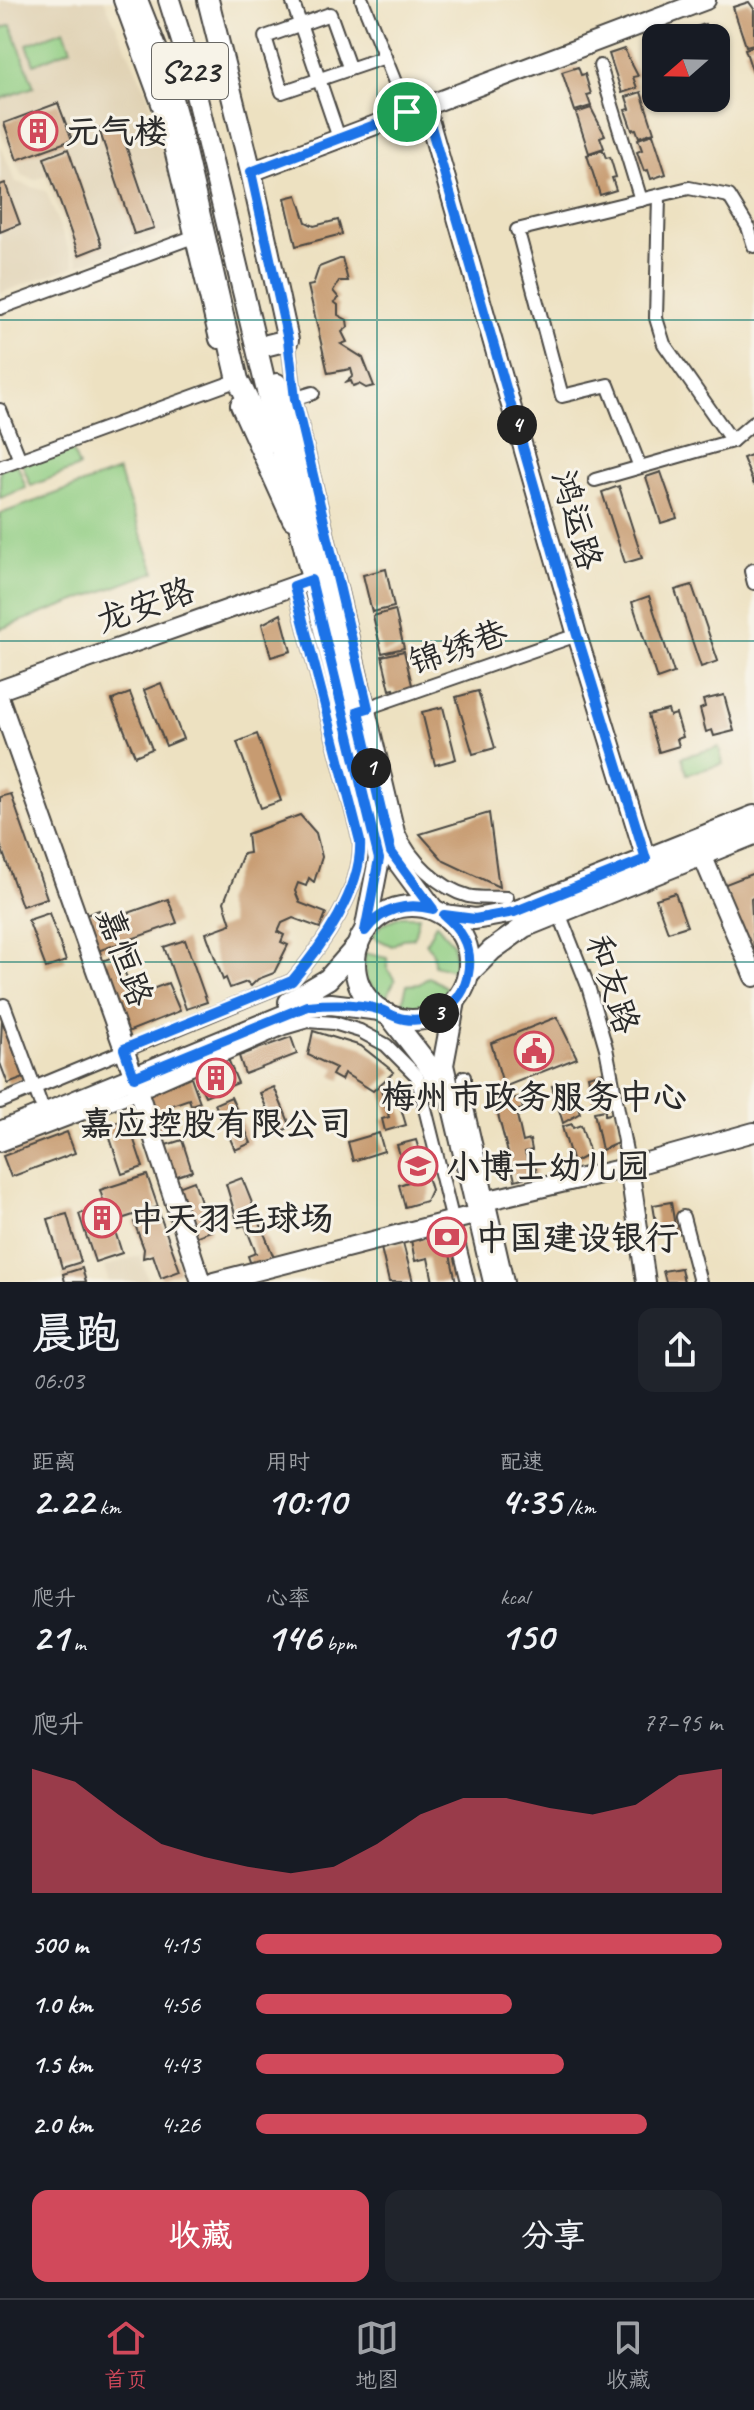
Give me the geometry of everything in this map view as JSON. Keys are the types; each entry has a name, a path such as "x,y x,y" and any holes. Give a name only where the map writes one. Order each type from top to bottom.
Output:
{"main road":[{"path":"137,0 170,90 238,380 284,475"},
{"name":"S223","path":"169,0 213,142"},
{"name":"S223","path":"181,0 250,295 288,400 363,710 391,852 465,941 468,974 455,1001 443,1065 465,1213 494,1282"},
{"path":"208,0 251,172 270,344 241,351 231,345"},
{"name":"S223","path":"270,344 284,475 298,533 302,583 379,859 357,976 366,995 385,1012 432,1070 481,1282"},
{"path":"0,1132 306,995 328,979 379,916 400,907 475,919 514,912 754,816"},
{"path":"468,974 492,950 524,927 754,834"},
{"path":"0,1119 37,1094 132,1071 307,1006 331,1004 385,1012 409,1020 429,1017 455,1001"}],"street":[{"path":"123,0 167,120 230,383 298,533"},
{"path":"292,0 339,138"},
{"path":"362,0 407,112"},
{"path":"251,172 706,0"},
{"path":"349,67 330,14 265,37 282,92 385,57"},
{"path":"600,66 641,200"},
{"name":"鸿运路","path":"425,106 577,635 646,859"},
{"path":"640,467 608,385 562,396 518,235 689,188 729,196 748,227 754,246"},
{"path":"659,196 656,318 664,344 732,441"},
{"path":"0,308 193,237"},
{"path":"0,467 230,383"},
{"path":"288,400 313,393"},
{"path":"0,410 20,460"},
{"path":"595,480 732,441 754,422"},
{"path":"754,570 751,571 754,583"},
{"path":"0,1145 292,981 311,959 345,901 361,857 360,841 302,583"},
{"name":"龙安路","path":"0,690 302,583"},
{"name":"锦绣巷","path":"363,710 577,635"},
{"name":"嘉恒路","path":"0,700 132,1071 201,1282"},
{"path":"363,710 398,832 412,858 446,886 469,897 507,898"},
{"path":"702,855 754,977"},
{"name":"和友路","path":"559,913 588,986 606,1048 629,1167"},
{"path":"0,1007 4,1005 37,1094 0,1102"},
{"path":"132,1071 308,1021 334,1023 360,1031 386,1045 417,1076 465,1213 468,1282"},
{"path":"464,1077 464,1095 507,1282"},
{"path":"214,1282 754,1132"},
{"path":"629,1167 646,1282"},
{"path":"683,1217 700,1282"}],"shaded area":[{"path":"0,0 104,0 148,95 184,227 79,265 46,176 34,180 22,175 0,131"},
{"path":"0,145 16,182 46,191 75,266 0,293"},
{"path":"140,1255 149,1282 109,1282 104,1267"}],"green space":[{"path":"11,25 34,87 0,99 0,29"},
{"path":"64,30 71,49 34,64 27,44"},
{"path":"69,442 79,467 31,486 21,461"},
{"path":"17,463 26,488 0,498 0,469"},
{"path":"118,471 155,572 0,629 0,514"},
{"path":"719,747 723,764 687,774 682,757"},
{"path":"401,916 419,916 414,938 402,939 392,946 371,936 384,923"},
{"path":"436,923 453,944 456,971 434,965 433,953 426,943"},
{"path":"364,953 387,958 388,970 395,980 384,1001 366,980"},
{"path":"429,977 449,989 428,1006 401,1008 407,985 419,984"}],"building":[{"path":"749,2 754,9 754,44 746,46 733,7"},
{"path":"754,46 754,73 753,73 745,49"},
{"path":"624,49 638,76 633,77 637,88 622,93 609,54"},
{"path":"578,67 581,75 585,74 591,106 575,111 562,72"},
{"path":"641,92 642,112 648,112 654,132 639,137 636,129 632,130 625,110 630,109 626,97"},
{"name":"元气楼","path":"58,103 72,140 17,160 4,123"},
{"path":"591,108 605,135 600,137 604,148 589,153 576,113"},
{"path":"118,122 154,228 134,234 99,129"},
{"path":"653,134 666,174 651,179 648,170 644,171 637,152 642,150 638,139"},
{"path":"68,149 102,246 79,255 44,158"},
{"path":"603,150 606,158 610,157 616,190 600,195 587,155"},
{"path":"5,183 20,224 0,232 0,185"},
{"path":"297,195 306,222 314,226 338,220 342,234 296,246 285,198"},
{"path":"342,258 348,281 339,281 333,291 339,298 334,302 338,305 338,315 347,320 348,327 342,332 347,342 341,344 363,358 374,386 366,388 359,384 353,386 351,381 345,383 353,376 351,369 328,373 308,286 313,285 319,267"},
{"path":"754,454 754,485 743,458"},
{"path":"661,472 677,518 661,523 646,477"},
{"path":"619,486 642,558 625,563 602,492"},
{"path":"386,569 394,607 372,612 363,575"},
{"path":"692,585 718,661 701,667 675,590"},
{"path":"649,596 674,673 657,679 632,602"},
{"path":"395,610 404,648 382,653 373,616"},
{"path":"281,614 291,651 271,657 262,624"},
{"path":"404,651 413,689 395,693 394,689 390,690 382,656"},
{"path":"161,683 183,739 166,746 144,690"},
{"path":"478,691 495,748 473,754 456,697"},
{"path":"130,693 152,749 135,756 112,700"},
{"path":"724,695 734,731 714,736 712,730 706,732 700,709 705,707 703,700"},
{"path":"443,707 456,759 435,765 422,712"},
{"path":"668,710 670,716 676,714 683,737 677,739 679,746 659,752 648,715"},
{"path":"257,734 281,801 261,808 237,742"},
{"path":"11,794 47,898 22,906 0,844 0,797"},
{"path":"489,813 499,887 444,861 420,834"},
{"path":"300,815 316,833 322,857 314,882 309,878 306,886 298,883 295,891 300,903 326,913 320,928 293,918 282,923 278,932 284,935 281,942 288,945 274,973 258,979 251,986 247,982 230,988 226,978 223,980 206,933 231,924 224,902 243,854 249,853 247,834"},
{"path":"754,873 754,897 751,899 754,949 749,950 723,885"},
{"path":"675,893 687,926 668,932 656,899"},
{"path":"168,899 177,923 95,952 83,916 99,910 103,922"},
{"path":"49,913 66,961 46,968 28,920"},
{"path":"185,940 207,1002 186,1009 164,947"},
{"path":"118,955 134,996 168,983 180,1011 125,1033 97,963"},
{"name":"梅州市政务服务中心","path":"557,1017 577,1058 504,1087 491,1043"},
{"path":"2,1020 24,1078 8,1084 0,1063"},
{"path":"313,1031 361,1046 394,1072 373,1091 344,1073 341,1080 332,1075 336,1068 308,1055"},
{"path":"291,1037 297,1054 245,1074 239,1056"},
{"name":"嘉应控股有限公司","path":"228,1059 238,1083 205,1096 195,1073"},
{"path":"604,1072 610,1101 594,1104 588,1076"},
{"path":"190,1074 200,1102 191,1105 189,1099 169,1106 177,1128 159,1135 143,1091"},
{"path":"562,1084 563,1088 571,1085 580,1113 563,1123 552,1086"},
{"path":"394,1085 406,1125 385,1131 382,1119 389,1117 381,1089"},
{"path":"274,1087 291,1127 277,1133 260,1093"},
{"path":"231,1097 251,1143 235,1150 215,1104"},
{"path":"520,1097 523,1109 516,1111 523,1142 530,1140 532,1150 525,1152 529,1166 535,1164 537,1174 515,1180 495,1103"},
{"path":"605,1110 605,1115 614,1113 620,1142 602,1150 594,1112"},
{"path":"127,1119 143,1167 122,1174 106,1126"},
{"path":"572,1124 573,1128 581,1125 590,1154 573,1163 562,1127"},
{"path":"67,1132 75,1153 11,1177 3,1156"},
{"path":"379,1133 384,1151 353,1161 348,1142"},
{"path":"182,1140 192,1171 174,1177 163,1146"},
{"path":"416,1140 431,1190 426,1201 405,1207 399,1185 408,1182 397,1145"},
{"name":"中天羽毛球场","path":"147,1175 158,1207 112,1222 122,1253 95,1262 79,1214 105,1206 100,1190"},
{"path":"242,1178 274,1258 252,1267 248,1256 256,1253 245,1225 239,1227 226,1184"},
{"path":"194,1181 211,1231 195,1237 178,1187"},
{"path":"671,1202 676,1232 658,1235 653,1205"},
{"path":"159,1213 180,1271 161,1278 153,1255 143,1258 144,1249 134,1222"},
{"path":"67,1214 81,1262 62,1268 48,1219"},
{"path":"437,1235 438,1242 447,1240 456,1282 433,1282 428,1258 415,1261 411,1240"},
{"path":"403,1243 413,1282 389,1282 381,1248"},
{"path":"82,1268 86,1282 65,1282 63,1274"},
{"path":"681,1268 684,1282 666,1282 663,1271"}],"place":[{"name":"元气楼","path":"38,131"},
{"name":"梅州市政务服务中心","path":"534,1051"},
{"name":"嘉应控股有限公司","path":"216,1078"},
{"name":"小博士幼儿园","path":"418,1166"},
{"name":"中天羽毛球场","path":"102,1218"},
{"name":"中国建设银行","path":"447,1237"}],"route":[{"path":"425,106 577,635 646,859 514,912 475,919 444,915 460,931 469,952 469,964 466,984 461,993 439,1013 409,1020 380,1010 331,1004 307,1006 134,1077 124,1049 292,981 311,959 345,901 361,857 360,841 294,586 311,580 379,859 365,931 379,916 400,907 411,905 433,909 391,852 358,711 368,708 295,399 288,340 251,172 407,112 425,106"}]}
